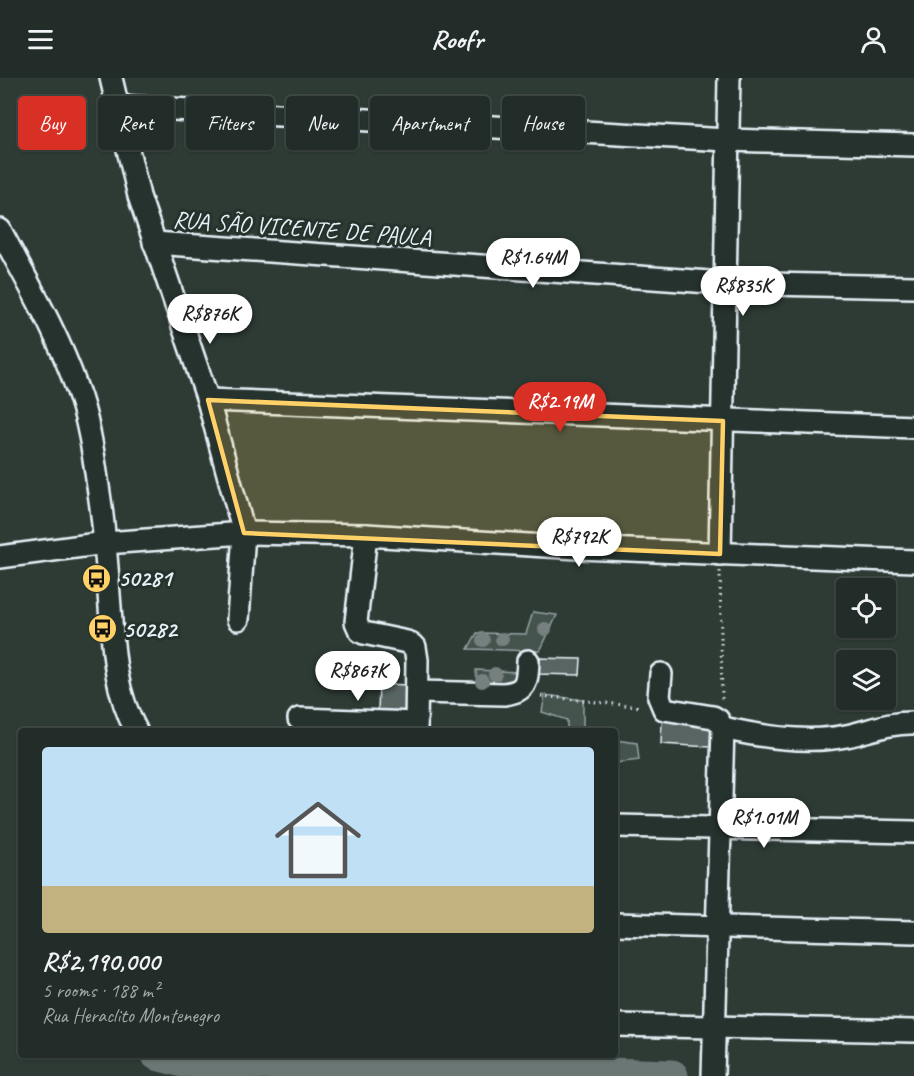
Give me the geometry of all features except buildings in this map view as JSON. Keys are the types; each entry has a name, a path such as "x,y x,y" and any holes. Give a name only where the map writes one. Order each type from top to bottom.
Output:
{"street":[{"path":"111,78 116,96"},
{"path":"720,554 729,78"},
{"path":"174,109 727,140 914,145"},
{"path":"128,150 139,196 208,400 244,533 238,619"},
{"path":"0,230 62,350 77,388 89,435 99,493 118,684 123,702 135,728"},
{"name":"RUA SÃO VICENTE DE PAULA","path":"154,243 724,283 914,288"},
{"path":"208,400 418,406 723,421 914,427"},
{"path":"0,557 105,543 244,533 366,535 720,554 914,561"},
{"path":"299,719 416,727 417,660 415,647 412,643 364,633 357,626 366,535"},
{"path":"417,692 514,693 526,682 528,661"},
{"path":"662,674 659,697 664,709 713,717 723,728 774,738 845,736 887,725 914,723"},
{"path":"713,1076 723,728"},
{"path":"618,826 914,832"},
{"path":"618,924 914,932"},
{"path":"618,1025 914,1031"}],"path":[{"path":"720,554 723,728"},
{"path":"514,693 664,709"}],"highlighted area":[{"path":"208,400 723,421 720,554 244,533"}],"shaded area":[{"path":"533,612 557,615 540,651 468,649 477,633 526,634"},
{"path":"476,670 519,672 513,691 477,689"},
{"path":"545,695 583,700 583,728 567,728 567,720 542,712"},
{"path":"618,740 637,743 639,760 618,763"}],"waterway":[{"path":"172,1058 183,1061 672,1076"}],"place":[{"name":"50281","path":"97,578"},
{"name":"50282","path":"102,629"}]}
